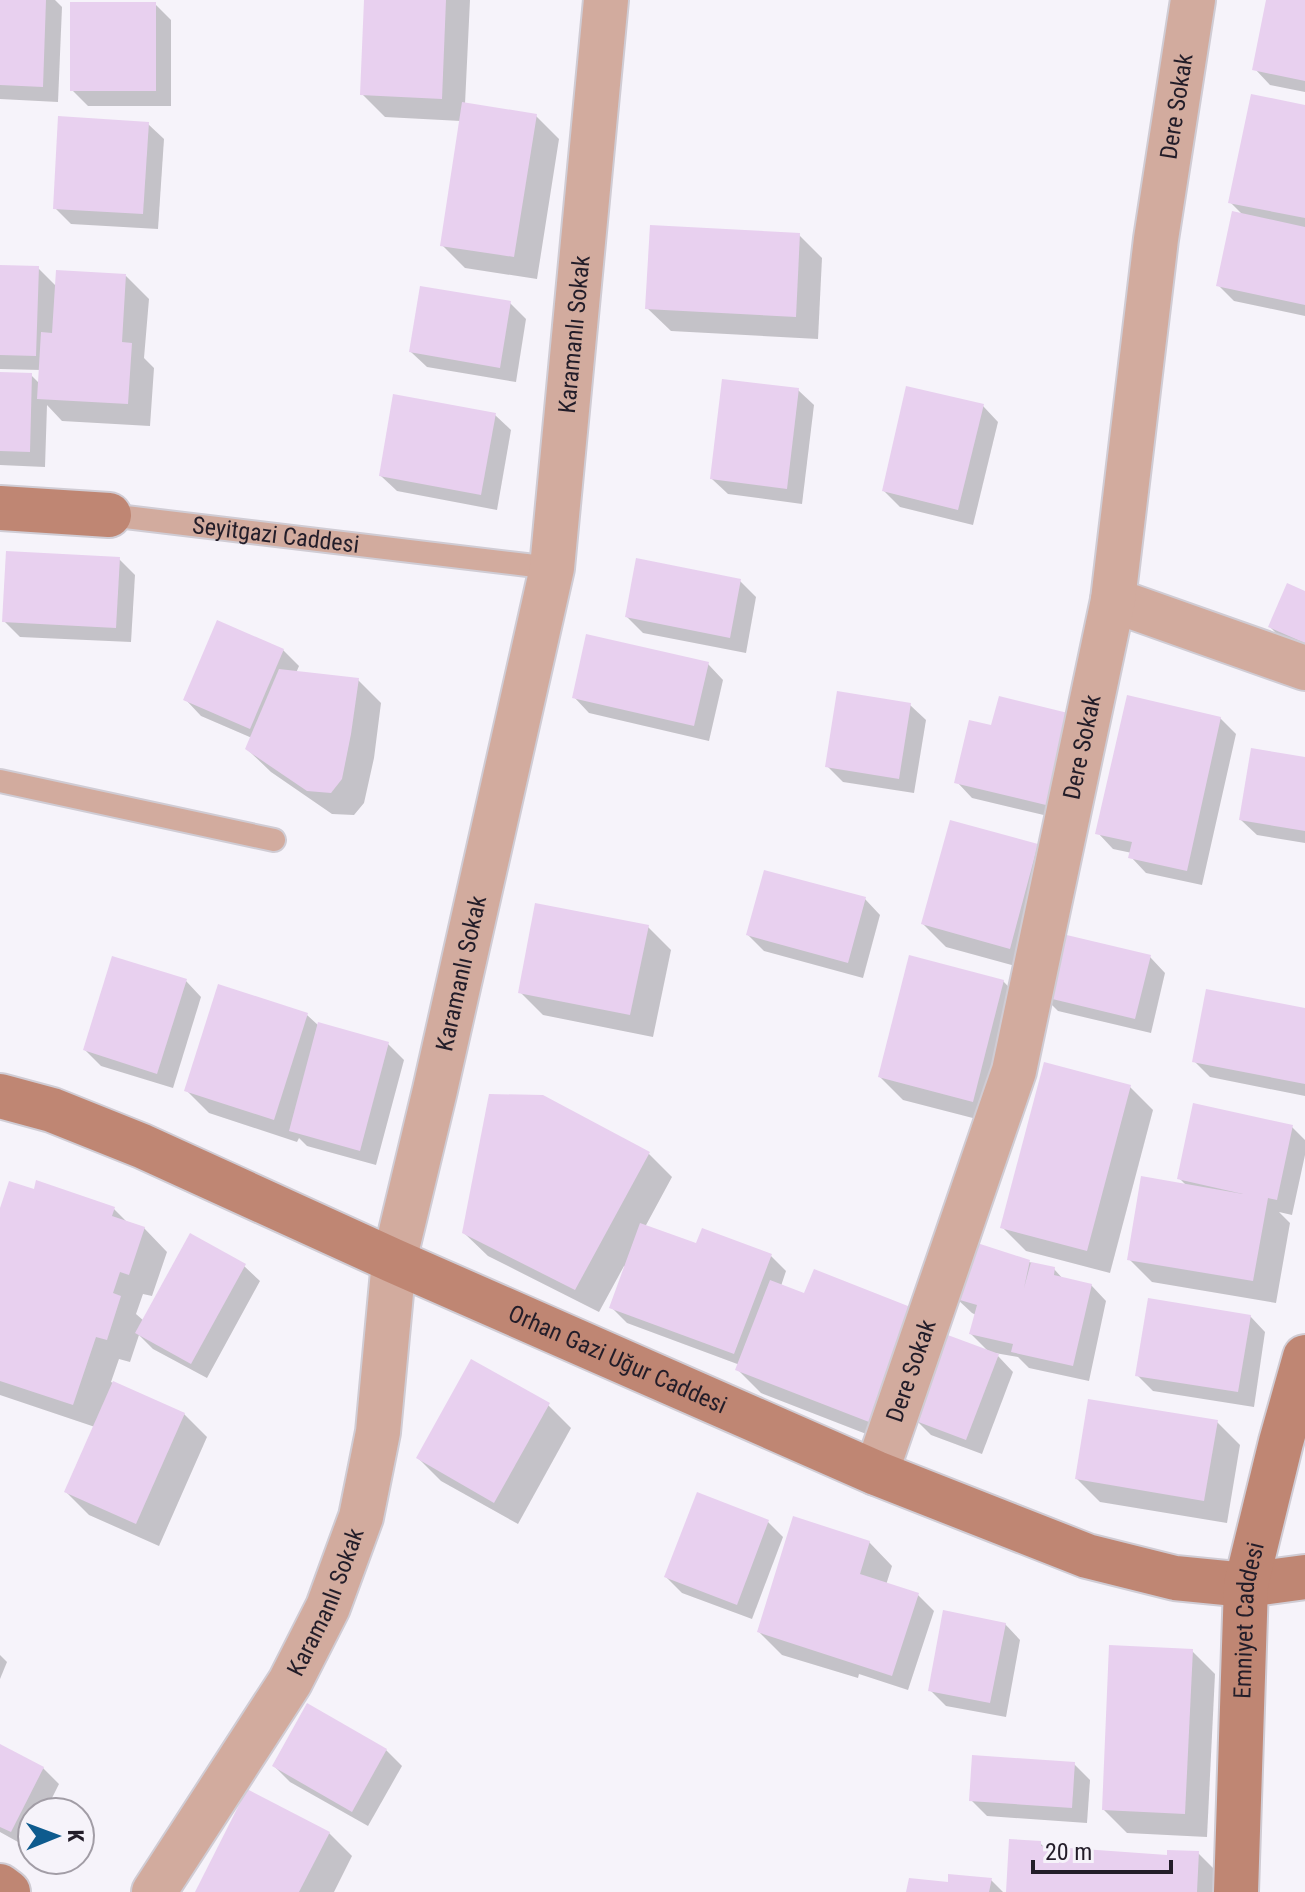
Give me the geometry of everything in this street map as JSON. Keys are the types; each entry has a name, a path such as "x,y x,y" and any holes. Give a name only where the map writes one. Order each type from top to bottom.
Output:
{"street":[{"name":"Karamanlı Sokak","path":"154,1892 290,1682 328,1607 361,1517 378,1432 394,1261 552,568 606,0"},
{"name":"Dere Sokak","path":"876,1473 1014,1071 1113,600 1156,239 1193,0"},
{"name":"Seyitgazi Caddesi","path":"0,508 109,515"},
{"path":"1113,600 1305,668"},
{"name":"Orhan Gazi Uğur Caddesi","path":"0,1096 52,1110 142,1146 394,1261 876,1473 1087,1556 1175,1578 1246,1585 1305,1577"},
{"name":"Emniyet Caddesi","path":"1236,1892 1246,1585 1305,1357"},
{"path":"0,1886 8,1892"}],"lane":[{"name":"Seyitgazi Caddesi","path":"109,515 552,568"},
{"path":"0,781 274,840"}],"building":[{"path":"0,0 46,0 43,87 0,85"},
{"path":"364,0 446,0 442,99 360,95"},
{"path":"1266,0 1305,0 1305,81 1252,70"},
{"path":"70,2 156,2 156,91 70,91"},
{"path":"1251,94 1305,105 1305,218 1228,203"},
{"path":"462,102 537,114 514,257 440,246"},
{"path":"58,116 149,122 143,214 53,209"},
{"path":"1232,211 1305,227 1305,305 1216,286"},
{"path":"650,225 800,233 796,317 645,309"},
{"path":"0,265 39,266 36,356 0,355"},
{"path":"56,270 126,274 122,342 132,343 128,404 37,399 41,332 52,333"},
{"path":"420,286 511,301 500,368 409,352"},
{"path":"0,372 32,373 30,452 0,451"},
{"path":"722,379 799,388 787,489 710,479"},
{"path":"906,386 984,404 958,510 882,491"},
{"path":"393,394 496,413 481,495 379,476"},
{"path":"6,551 120,557 116,628 2,622"},
{"path":"636,558 741,579 730,638 625,617"},
{"path":"1287,583 1305,591 1305,643 1268,627"},
{"path":"217,620 284,649 250,729 183,700"},
{"path":"586,634 709,662 694,726 572,698"},
{"path":"279,669 359,678 342,779 331,793 307,791 245,749"},
{"path":"837,691 911,703 899,779 825,767"},
{"path":"1127,695 1221,717 1187,871 1128,858 1132,842 1095,834"},
{"path":"999,696 1072,714 1050,806 954,783 969,720 991,725"},
{"path":"1251,748 1305,757 1305,831 1239,820"},
{"path":"950,820 1038,844 1010,949 921,924"},
{"path":"764,870 866,897 848,963 746,935"},
{"path":"535,903 649,925 630,1015 518,993"},
{"path":"1054,932 1151,955 1135,1019 1040,996"},
{"path":"909,955 1004,980 973,1102 878,1077"},
{"path":"112,956 187,979 157,1074 83,1050"},
{"path":"218,984 308,1013 274,1120 184,1091"},
{"path":"1206,989 1305,1008 1305,1084 1192,1062"},
{"path":"318,1022 389,1042 360,1151 289,1131"},
{"path":"1044,1062 1131,1085 1087,1251 1000,1228"},
{"path":"489,1094 543,1095 650,1152 575,1290 462,1233"},
{"path":"1193,1103 1293,1125 1277,1200 1268,1198 1253,1281 1127,1260 1141,1176 1243,1194 1177,1179"},
{"path":"36,1180 115,1207 112,1216 145,1227 129,1275 120,1272 113,1293 121,1296 107,1340 96,1337 73,1405 0,1381 0,1208 9,1181 34,1189"},
{"path":"640,1223 696,1243 702,1228 772,1254 734,1354 609,1308"},
{"path":"190,1233 246,1264 191,1364 135,1333"},
{"path":"971,1241 1030,1260 1024,1288 1031,1262 1055,1267 1054,1275 1092,1284 1073,1366 1011,1352 1013,1344 969,1334 977,1305 953,1298"},
{"path":"814,1269 913,1308 869,1422 735,1370 770,1280 804,1293"},
{"path":"1148,1298 1251,1315 1238,1392 1135,1376"},
{"path":"945,1334 999,1354 966,1440 913,1420"},
{"path":"471,1359 550,1403 494,1503 416,1458"},
{"path":"113,1381 185,1413 136,1524 64,1492"},
{"path":"1088,1399 1218,1420 1204,1501 1075,1479"},
{"path":"697,1492 769,1520 737,1605 664,1577"},
{"path":"793,1516 870,1541 860,1574 919,1593 892,1676 757,1632"},
{"path":"943,1610 1006,1623 990,1703 928,1691"},
{"path":"1109,1645 1193,1649 1185,1814 1102,1810"},
{"path":"307,1703 387,1749 352,1812 272,1766"},
{"path":"0,1744 44,1767 29,1796 16,1796 16,1822 11,1832 0,1827"},
{"path":"972,1755 1075,1762 1072,1808 969,1801"},
{"path":"247,1789 330,1832 299,1892 195,1892"},
{"path":"1009,1839 1041,1841 1041,1846 1167,1855 1167,1850 1199,1851 1197,1892 1006,1892"},
{"path":"948,1874 992,1878 989,1892 906,1892 909,1878 948,1882"}]}
